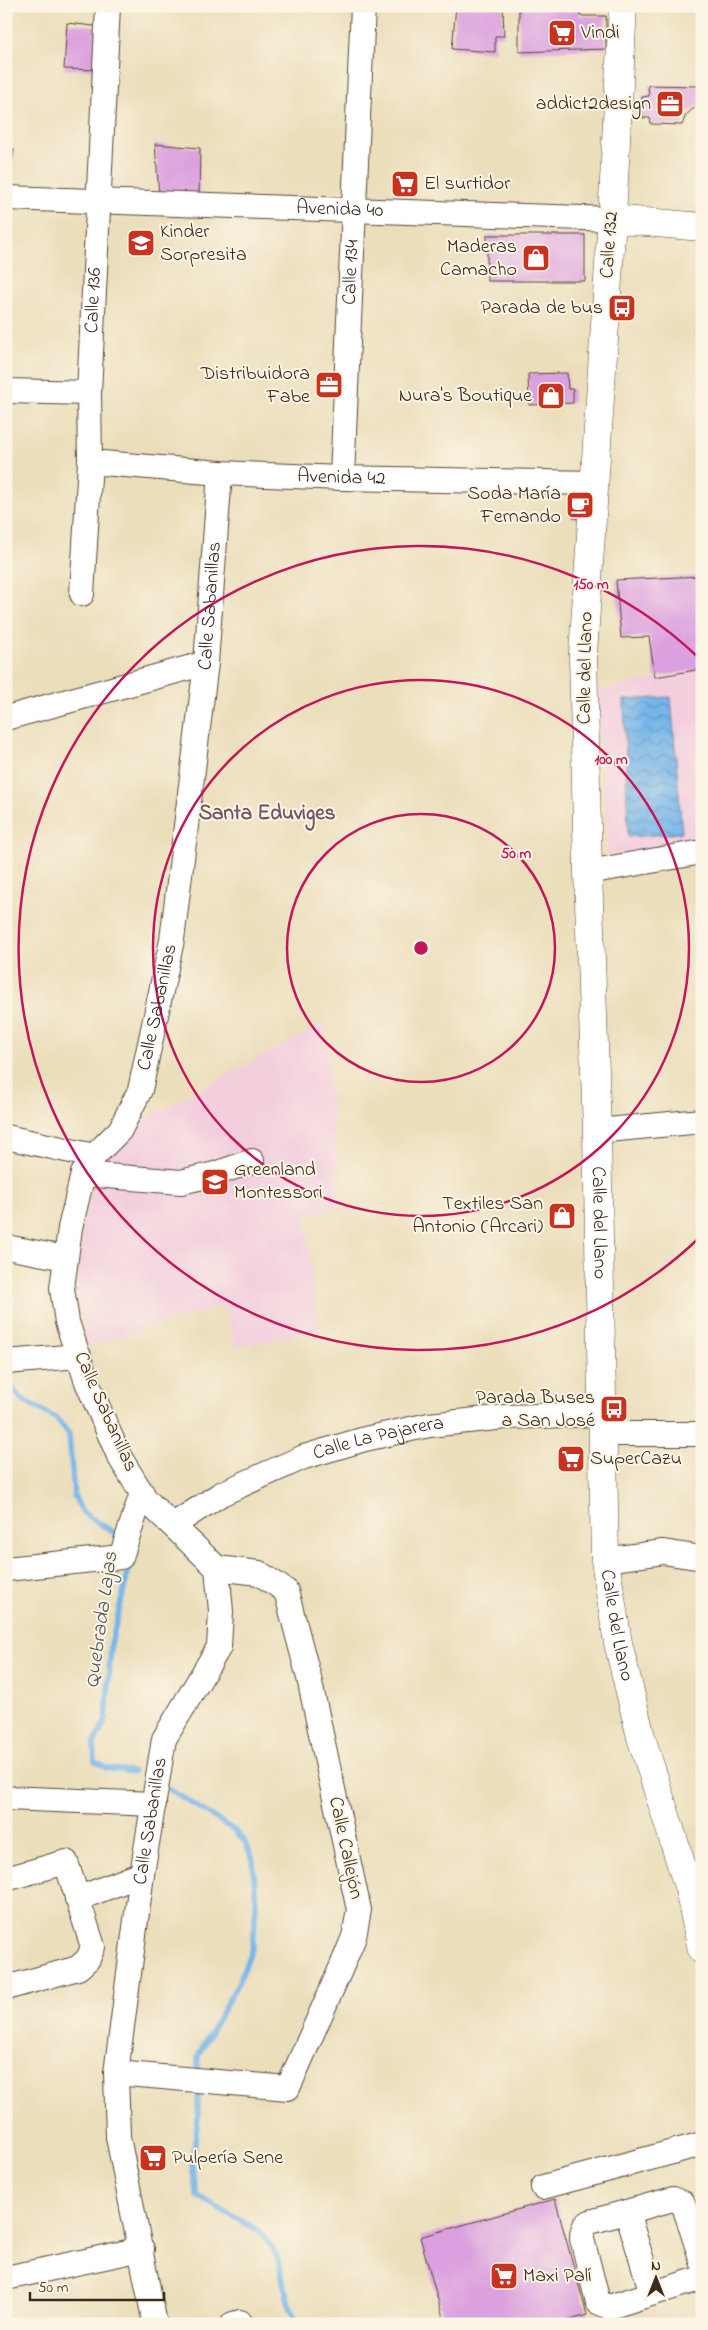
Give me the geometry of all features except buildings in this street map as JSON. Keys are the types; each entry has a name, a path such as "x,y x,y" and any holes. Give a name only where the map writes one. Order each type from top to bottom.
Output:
{"main road":[{"name":"Calle 132","path":"594,483 612,220 623,6"},
{"name":"Avenida 40","path":"612,220 702,227"},
{"name":"Calle del Llano","path":"594,483 583,654 597,1130 605,1560 618,1643 641,1737 689,1888 702,1950"}],"street":[{"name":"Calle 136","path":"82,594 90,462 88,393 108,6"},
{"name":"Calle 134","path":"342,478 363,6"},
{"name":"Avenida 40","path":"6,198 353,209 612,220"},
{"path":"6,391 88,393"},
{"name":"Avenida 42","path":"90,462 220,473 342,478 594,483"},
{"name":"Calle Sabanillas","path":"155,2324 142,2249 118,2136 116,2073 142,1874 164,1739 218,1647 221,1611 217,1568 146,1500 119,1456 87,1382 67,1322 62,1288 65,1258 88,1165 120,1130 140,1090 172,940 206,663 220,473"},
{"path":"6,718 206,663"},
{"path":"588,872 702,852"},
{"path":"597,1130 702,1121"},
{"path":"6,1137 88,1165 181,1182 215,1174 252,1161"},
{"path":"6,1247 65,1258"},
{"path":"10,1362 79,1356"},
{"name":"Calle La Pajarera","path":"173,1525 221,1494 304,1458 365,1439 429,1424 506,1416 702,1434"},
{"path":"6,1569 121,1558 142,1493"},
{"path":"605,1560 663,1552 702,1558"},
{"name":"Calle Callejón","path":"116,2073 288,2088 354,1938 358,1910 309,1678 286,1591 258,1574 217,1568"},
{"path":"6,1798 154,1804"},
{"path":"6,1879 66,1862 93,1947 88,1959 78,1968 6,1988"},
{"path":"77,1899 142,1874"},
{"path":"543,2187 702,2144"},
{"path":"702,2261 683,2203 678,2199 590,2222 584,2226 582,2232 582,2239 598,2302 610,2306 702,2278"},
{"path":"627,2212 652,2294"},
{"path":"6,2278 142,2249"}],"shaded area":[{"path":"702,669 702,839 609,856 595,691"},
{"name":"Greenland Montessori","path":"324,1023 341,1206 305,1216 319,1330 236,1347 223,1306 86,1346 76,1288 83,1228 95,1171 113,1145 139,1122"}],"water":[{"path":"671,697 682,833 628,837 624,700"}],"waterway":[{"name":"Quebrada Lajas","path":"6,1378 20,1398 57,1419 69,1434 74,1495 82,1512 121,1537"},
{"name":"Quebrada Lajas","path":"132,1556 111,1644 106,1719 94,1744 95,1761 106,1768 133,1772"},
{"name":"Quebrada Lajas","path":"169,1789 234,1830 244,1840 253,1860 256,1905 253,1946 240,1979 198,2056 198,2071"},
{"name":"Quebrada Lajas","path":"198,2087 198,2117 192,2166 197,2196 261,2232 277,2256 288,2301 297,2324"}],"place":[{"name":"Vindi","path":"562,33"},
{"name":"addict2design","path":"670,104"},
{"name":"El surtidor","path":"405,184"},
{"name":"Kinder Sorpresita","path":"141,243"},
{"name":"Maderas Camacho","path":"536,258"},
{"name":"Parada de bus","path":"622,308"},
{"name":"Distribuidora Fabe","path":"329,385"},
{"name":"Nura's Boutique","path":"551,396"},
{"name":"Soda María Fernando","path":"580,505"},
{"name":"Greenland Montessori","path":"215,1182"},
{"name":"Textiles San Antonio (Arcari)","path":"562,1216"},
{"name":"Parada Buses a San José","path":"614,1409"},
{"name":"SuperCazu","path":"571,1459"},
{"name":"Pulpería Sene","path":"153,2158"},
{"name":"Maxi Palí","path":"504,2276"}],"district":[{"name":"Santa Eduviges","path":"267,814"}]}
